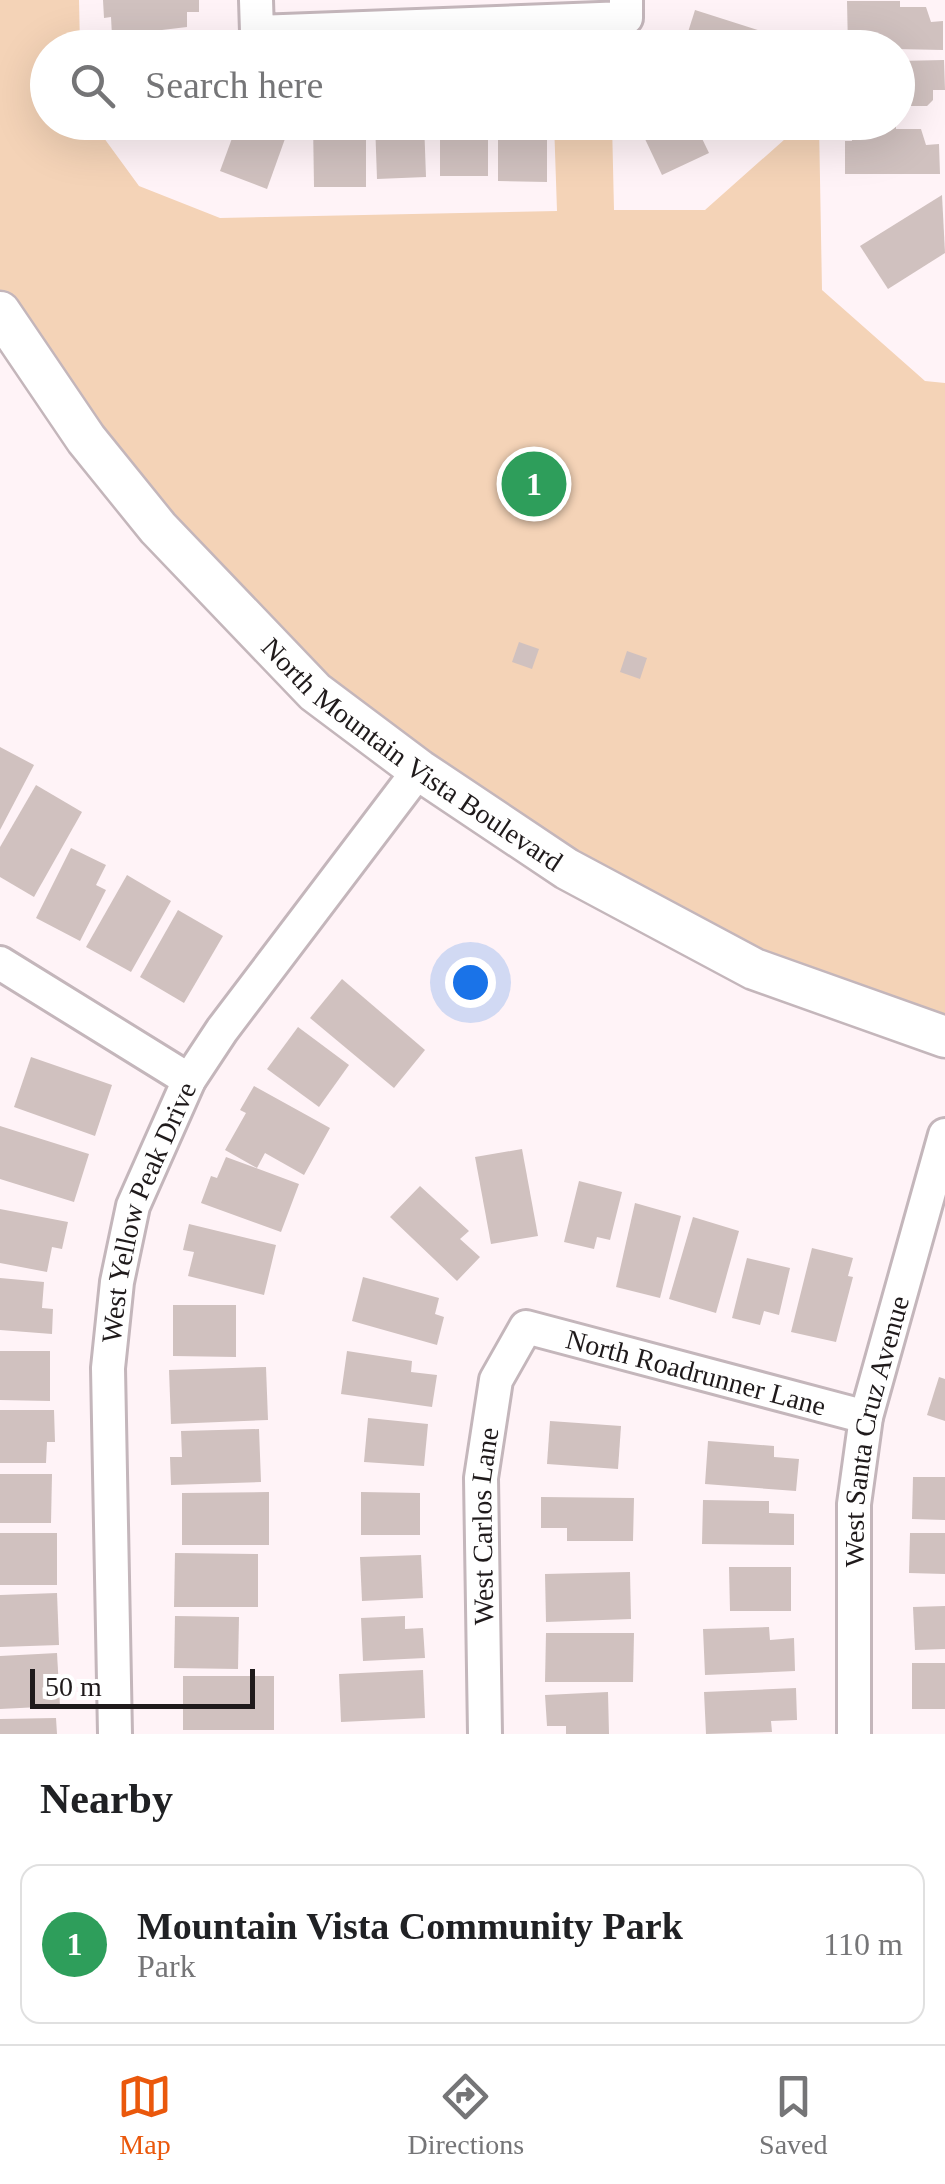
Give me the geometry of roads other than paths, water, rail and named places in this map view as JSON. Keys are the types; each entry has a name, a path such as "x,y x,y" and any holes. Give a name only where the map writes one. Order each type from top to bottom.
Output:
{"street":[{"path":"256,16 626,9"},
{"name":"North Mountain Vista Boulevard","path":"0,312 86,439 158,528 315,692 419,770 566,869 690,937 754,968 912,1029 945,1037"},
{"name":"West Yellow Peak Drive","path":"115,1734 108,1368 117,1282 134,1206 190,1080 222,1030 419,770"},
{"path":"0,964 190,1080"},
{"name":"West Santa Cruz Avenue","path":"854,1734 854,1504 866,1417 944,1137"},
{"name":"North Roadrunner Lane","path":"526,1327 866,1417"},
{"name":"West Carlos Lane","path":"486,1734 481,1478 496,1380 526,1327"}],"place":[{"name":"Mountain Vista Community Park","path":"534,484"}]}
